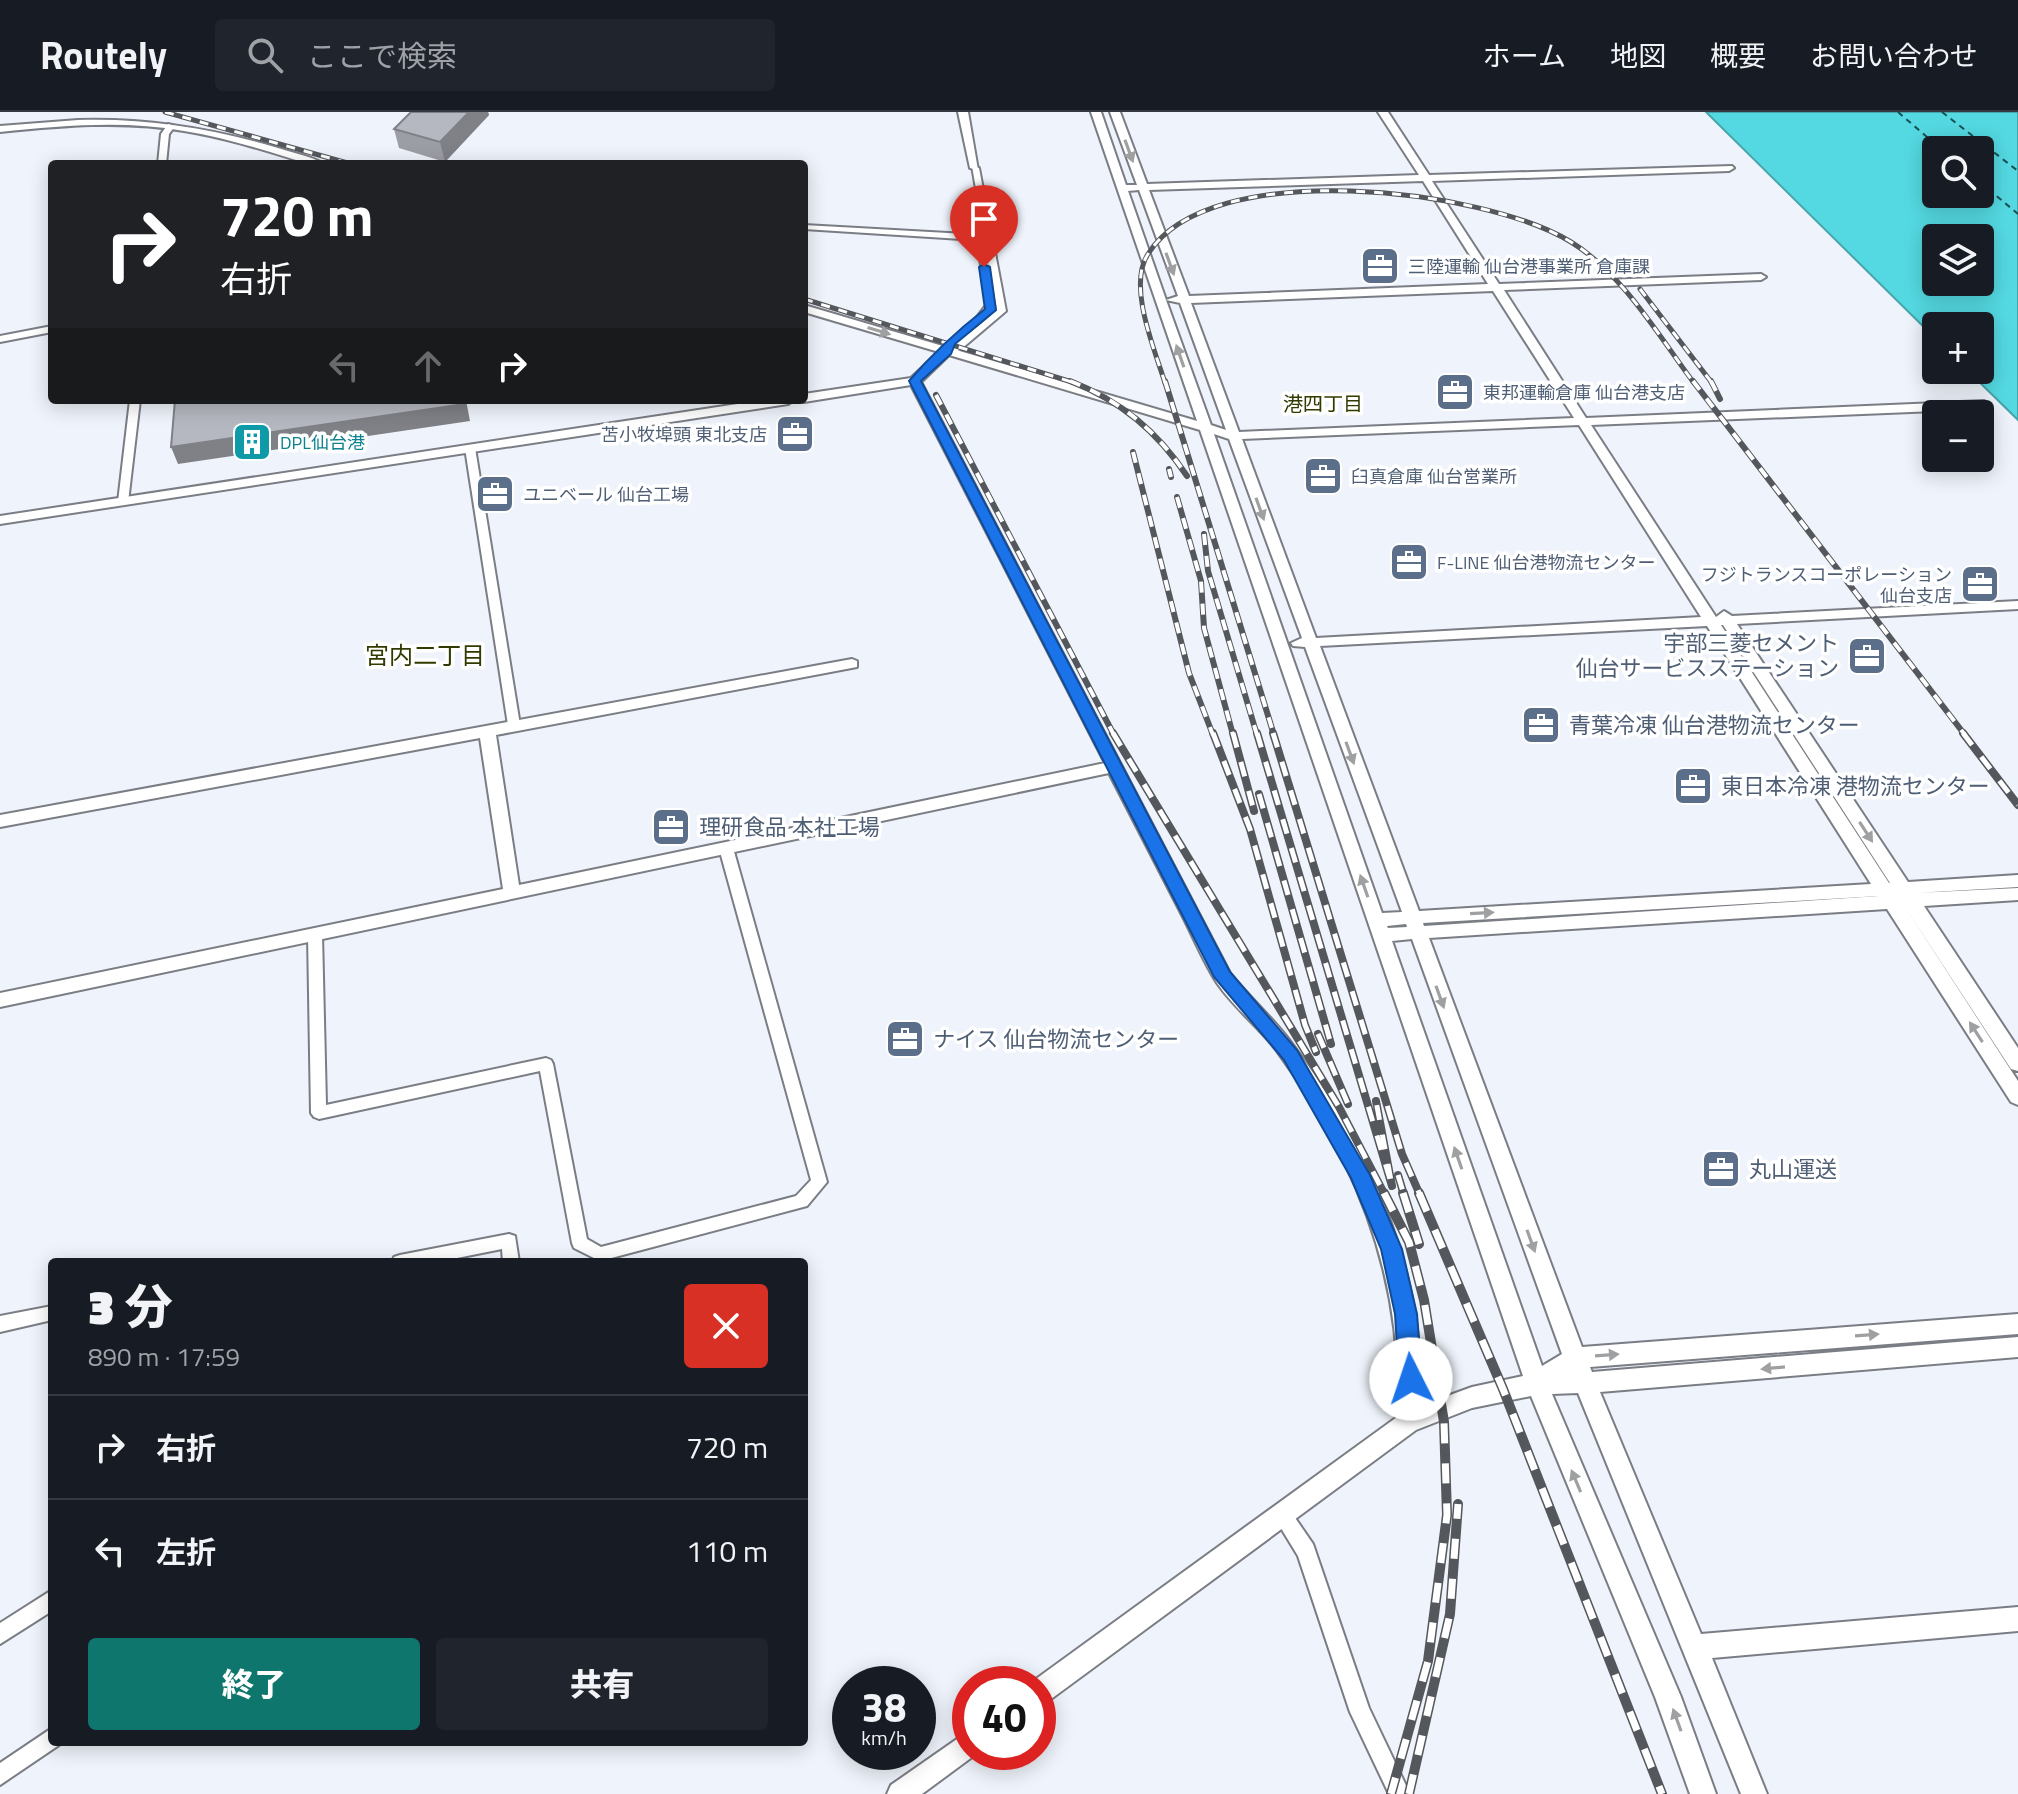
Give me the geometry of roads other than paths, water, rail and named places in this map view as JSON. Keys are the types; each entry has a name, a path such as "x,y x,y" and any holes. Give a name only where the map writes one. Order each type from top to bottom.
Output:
{"street":[{"path":"808,397 915,381 947,351 957,348 1002,311 984,238 975,168 963,112"},
{"path":"1096,112 1536,1382 1668,1697 1703,1794"},
{"path":"1115,112 1308,642 1584,1383 1696,1647 1754,1794"},
{"path":"1383,112 1434,178"},
{"path":"1393,112 1501,288 1898,895 2018,1097"},
{"path":"0,129 80,123 207,132 305,160"},
{"path":"0,135 83,129 168,130 269,160"},
{"path":"163,160 168,130"},
{"path":"1123,190 1729,168"},
{"path":"808,227 984,238"},
{"path":"1161,300 1761,277"},
{"path":"808,309 1208,436"},
{"path":"808,322 1208,436 1234,439 1966,410 1984,405 1590,424"},
{"path":"0,339 48,330"},
{"path":"915,381 1223,977 1291,1055 1375,1206 1392,1249 1406,1314 1411,1379 1408,1422"},
{"path":"123,502 135,404"},
{"path":"0,520 762,404"},
{"path":"470,448 514,725"},
{"path":"1279,643 2018,605"},
{"path":"0,821 852,664"},
{"path":"487,730 512,893"},
{"path":"0,1000 1112,767"},
{"path":"315,934 319,1113 546,1064 580,1243 600,1254 801,1201 819,1182 726,848"},
{"path":"1898,895 2018,881"},
{"path":"1378,927 1898,895 2018,894"},
{"path":"1898,895 2018,1064"},
{"path":"421,1258 509,1241 511,1258"},
{"path":"0,1324 48,1314"},
{"path":"1536,1382 1575,1358 2018,1324"},
{"path":"1056,1680 1408,1422 1452,1403 1536,1382 1584,1383 2018,1347"},
{"path":"1282,1515 1306,1551 1360,1712 1400,1794"},
{"path":"0,1634 48,1603"},
{"path":"1696,1647 2018,1619"},
{"path":"0,1775 48,1741"},
{"path":"900,1794 952,1756"}],"water":[{"path":"1706,112 2018,112 2018,420 1981,384 1994,384 1994,312 1922,312 1922,325"}],"railway":[{"path":"165,112 337,160"},
{"path":"1165,383 1142,300 1142,267 1148,254 1180,223 1228,203 1286,193 1350,191 1416,196 1477,208 1531,223 1571,242 1590,255 1623,288 1694,383"},
{"path":"1640,289 1712,383"},
{"path":"808,300 1073,382"},
{"path":"1165,381 1274,735"},
{"path":"1693,381 1965,735"},
{"path":"1073,382 1106,398 1136,419 1163,445 1187,476"},
{"path":"1712,383 1720,399"},
{"path":"936,395 1114,735"},
{"path":"1133,452 1189,673 1213,735"},
{"path":"1169,469 1171,477"},
{"path":"1177,497 1201,581 1204,628 1233,735"},
{"path":"1204,534 1208,571 1257,735"},
{"path":"1113,733 1339,1107 1385,1195"},
{"path":"1213,733 1250,829 1305,1025 1316,1052"},
{"path":"1233,733 1254,811"},
{"path":"1257,733 1392,1186 1376,1101"},
{"path":"1273,733 1402,1154 1420,1195"},
{"path":"1963,733 2018,805"},
{"path":"1259,794 1331,1044"},
{"path":"1318,1034 1348,1104"},
{"path":"1398,1175 1404,1195"},
{"path":"1384,1193 1409,1242 1424,1300 1444,1422 1447,1515 1428,1661 1391,1794"},
{"path":"1403,1193 1419,1244"},
{"path":"1419,1193 1503,1389 1662,1794"},
{"path":"1409,1794 1450,1614 1458,1504"}],"place":[{"name":"三陸運輸 仙台港事業所 倉庫課","path":"1380,266"},
{"name":"東邦運輸倉庫 仙台港支店","path":"1455,392"},
{"name":"苫小牧埠頭 東北支店","path":"795,434"},
{"name":"DPL仙台港","path":"252,442"},
{"name":"臼真倉庫 仙台営業所","path":"1323,476"},
{"name":"ユニベール 仙台工場","path":"495,494"},
{"name":"F-LINE 仙台港物流センター","path":"1409,562"},
{"name":"フジトランスコーポレーション 仙台支店","path":"1980,584"},
{"name":"宇部三菱セメント 仙台サービスステーション","path":"1867,656"},
{"name":"青葉冷凍 仙台港物流センター","path":"1541,725"},
{"name":"東日本冷凍 港物流センター","path":"1693,786"},
{"name":"理研食品 本社工場","path":"671,827"},
{"name":"ナイス 仙台物流センター","path":"905,1039"},
{"name":"丸山運送","path":"1721,1169"}],"district":[{"name":"港四丁目","path":"1323,403"},
{"name":"宮内二丁目","path":"425,655"}]}
